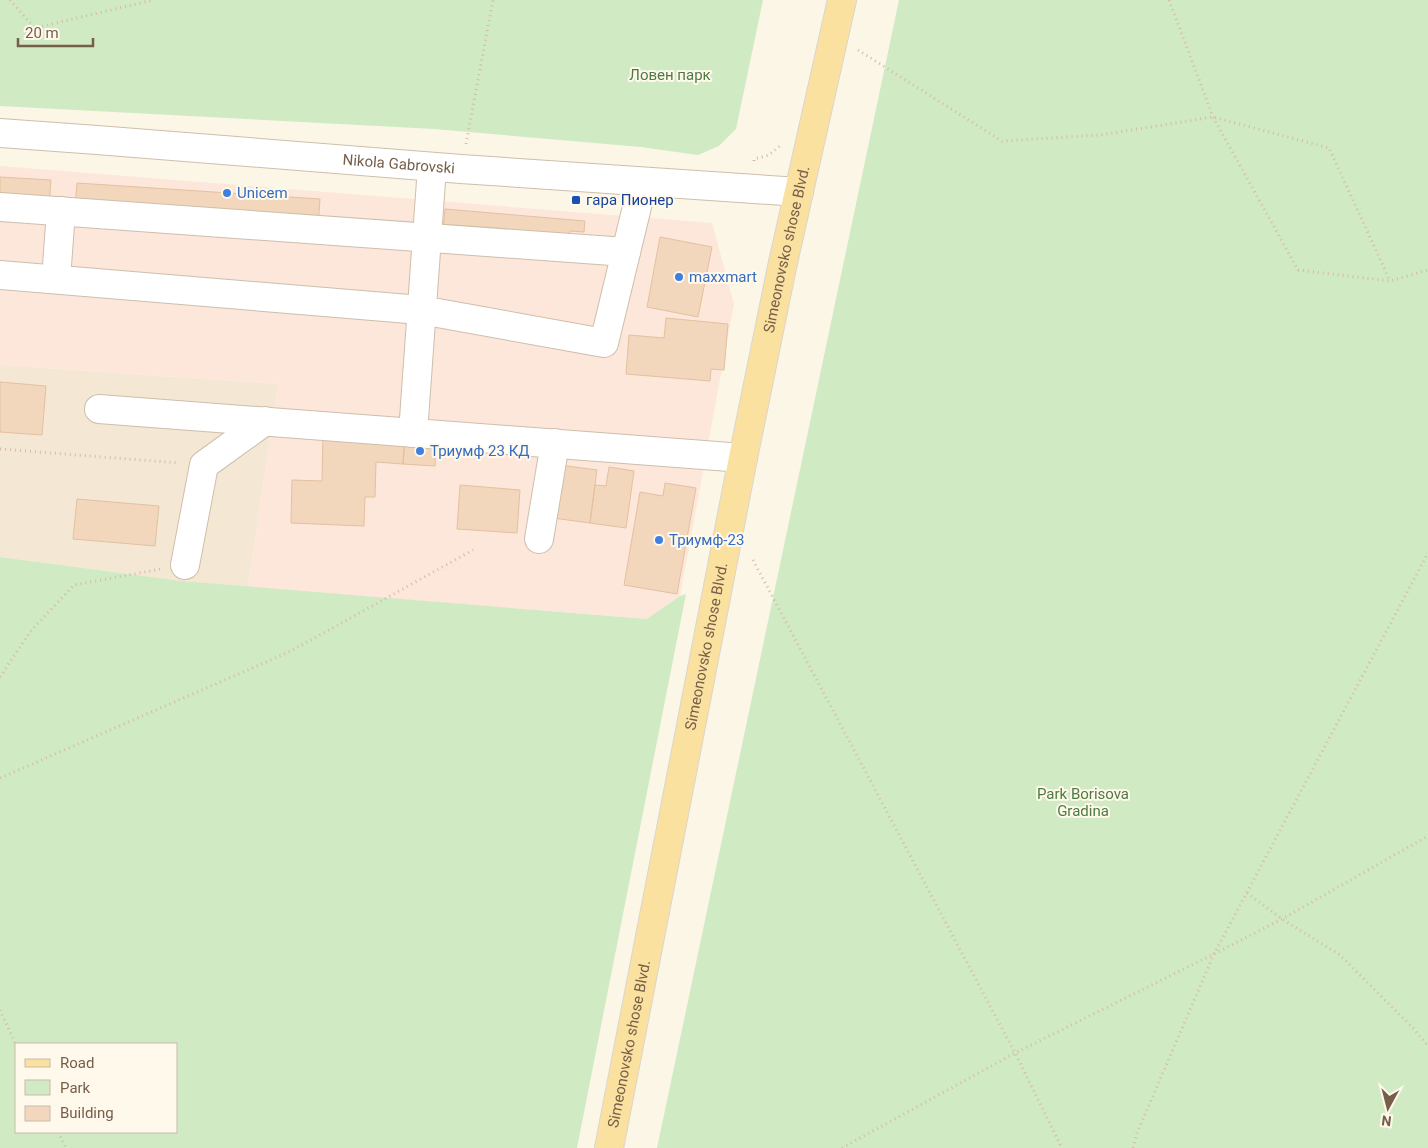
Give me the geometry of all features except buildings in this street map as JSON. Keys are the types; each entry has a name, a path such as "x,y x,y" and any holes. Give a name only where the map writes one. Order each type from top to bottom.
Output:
{"main road":[{"name":"Simeonovsko shose Blvd.","path":"609,1148 743,458 842,0"}],"street":[{"name":"Nikola Gabrovski","path":"0,134 97,140 462,170 730,189 799,192"},
{"path":"413,433 432,167"},
{"path":"0,275 422,310 604,343 643,182"},
{"path":"0,207 626,252"},
{"path":"56,280 61,211"},
{"path":"99,409 743,458"},
{"path":"185,565 204,464 265,421"},
{"path":"539,540 555,443"}],"path":[{"path":"10,0 35,28 153,0"},
{"path":"462,170 493,0"},
{"path":"1169,0 1213,117 1298,270 1390,281 1428,270"},
{"path":"858,50 1002,141 1100,136 1213,117 1329,148 1390,281"},
{"path":"754,159 769,155 784,140"},
{"path":"0,449 204,464"},
{"path":"0,778 291,651 473,550"},
{"path":"1133,1148 1137,1132 1214,954 1428,553"},
{"path":"753,560 1015,1053 1062,1148"},
{"path":"0,677 30,632 74,585 185,565"},
{"path":"842,1148 1015,1053 1282,919 1428,836"},
{"path":"1247,893 1282,919 1340,955 1428,1046"},
{"path":"0,1010 15,1043"},
{"path":"58,1133 66,1148"}],"shaded area":[{"path":"0,166 712,223 734,304 680,596 648,619 248,587 278,384 0,365"},
{"path":"0,365 278,384 248,587 182,581 0,557"}],"green space":[{"name":"Ловен парк","path":"0,0 763,0 736,129 719,146 698,155 641,147 434,129 0,106"},
{"name":"Park Borisova Gradina","path":"899,0 1428,0 1428,1148 657,1148"},
{"path":"0,557 182,581 647,619 680,596 686,594 577,1148 0,1148"}],"place":[{"name":"Unicem","path":"227,193"},
{"name":"гара Пионер","path":"576,200"},
{"name":"maxxmart","path":"679,277"},
{"name":"Триумф 23 КД","path":"420,451"},
{"name":"Триумф-23","path":"659,540"}]}
